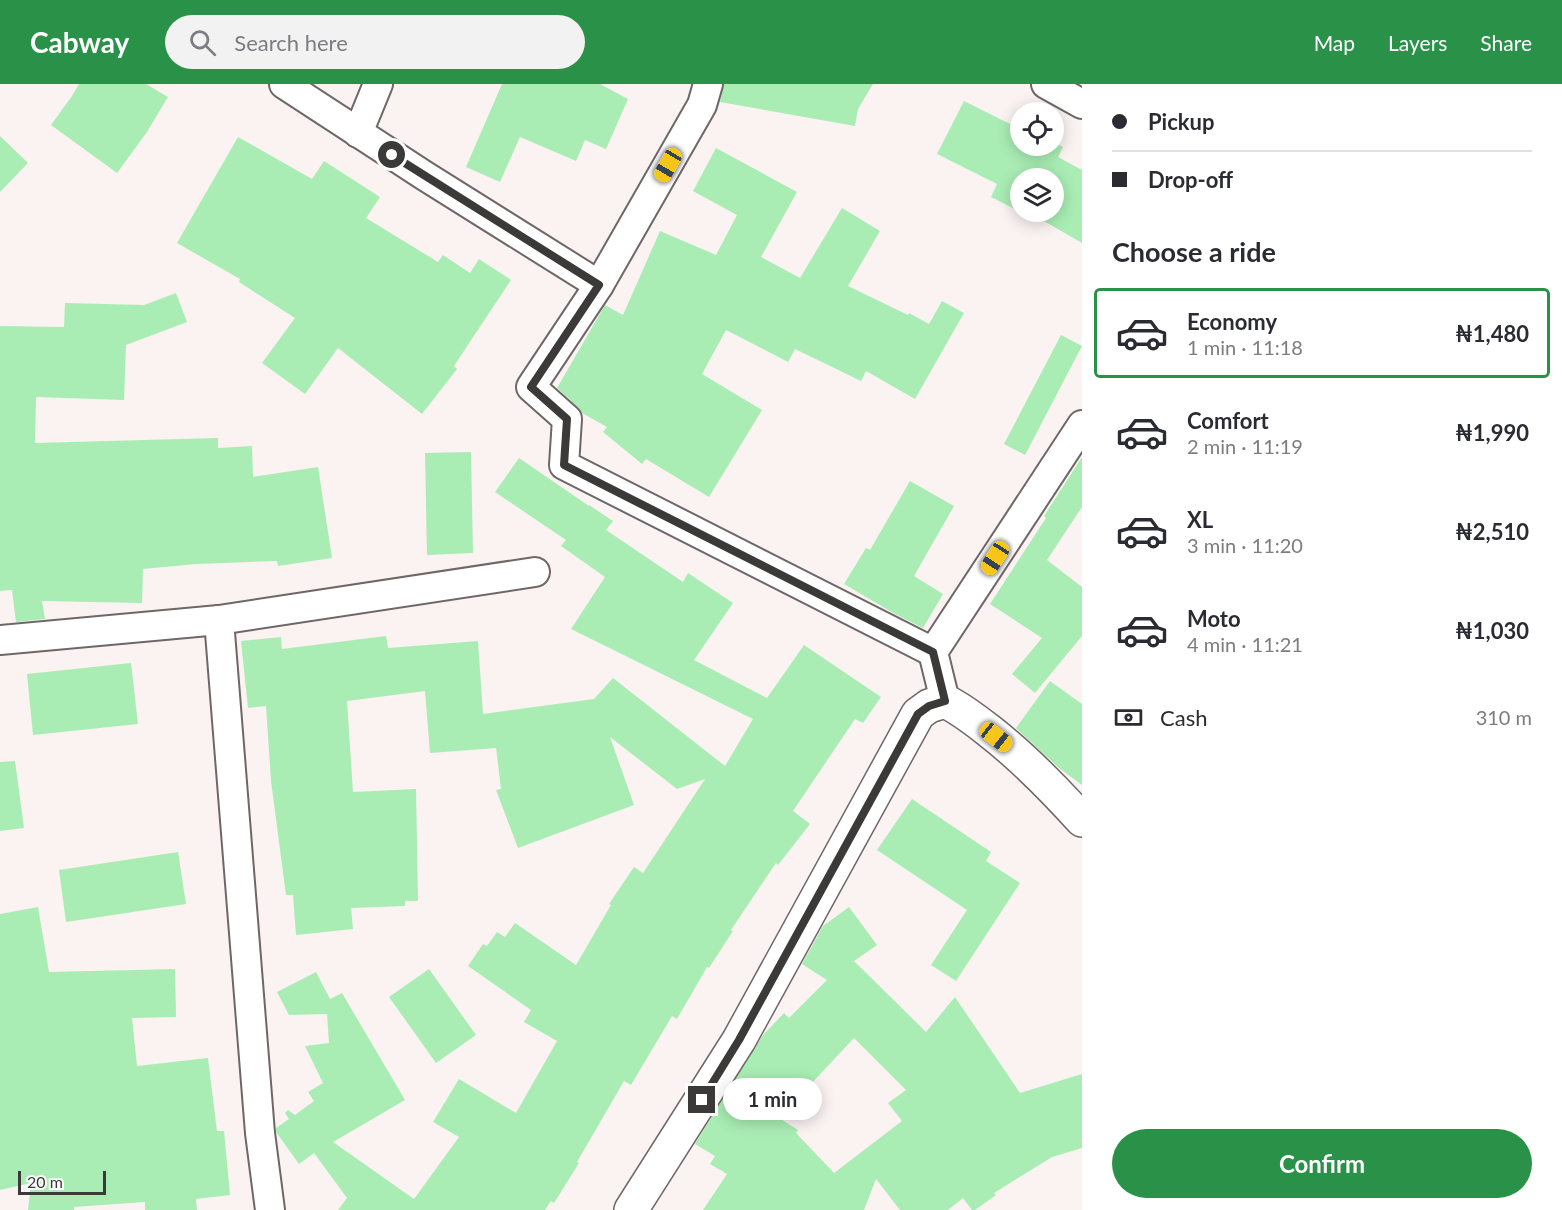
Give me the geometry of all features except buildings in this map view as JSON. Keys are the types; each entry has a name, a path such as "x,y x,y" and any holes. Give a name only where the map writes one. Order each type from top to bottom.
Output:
{"street":[{"path":"284,84 599,285"},
{"path":"358,133 378,84"},
{"path":"708,84 702,105 599,285 531,387 567,419 564,465 933,652"},
{"path":"1046,84 1082,104"},
{"path":"945,701 933,652 1082,425"},
{"path":"0,640 219,620 535,572"},
{"path":"219,620 260,1133 270,1210"},
{"path":"631,1210 739,1040 918,714 929,706 945,701 961,709 1014,750 1082,820"}],"route":[{"path":"392,155 599,285 531,387 567,419 564,465 933,652 945,701 929,706 918,714 739,1040 702,1100"}]}
